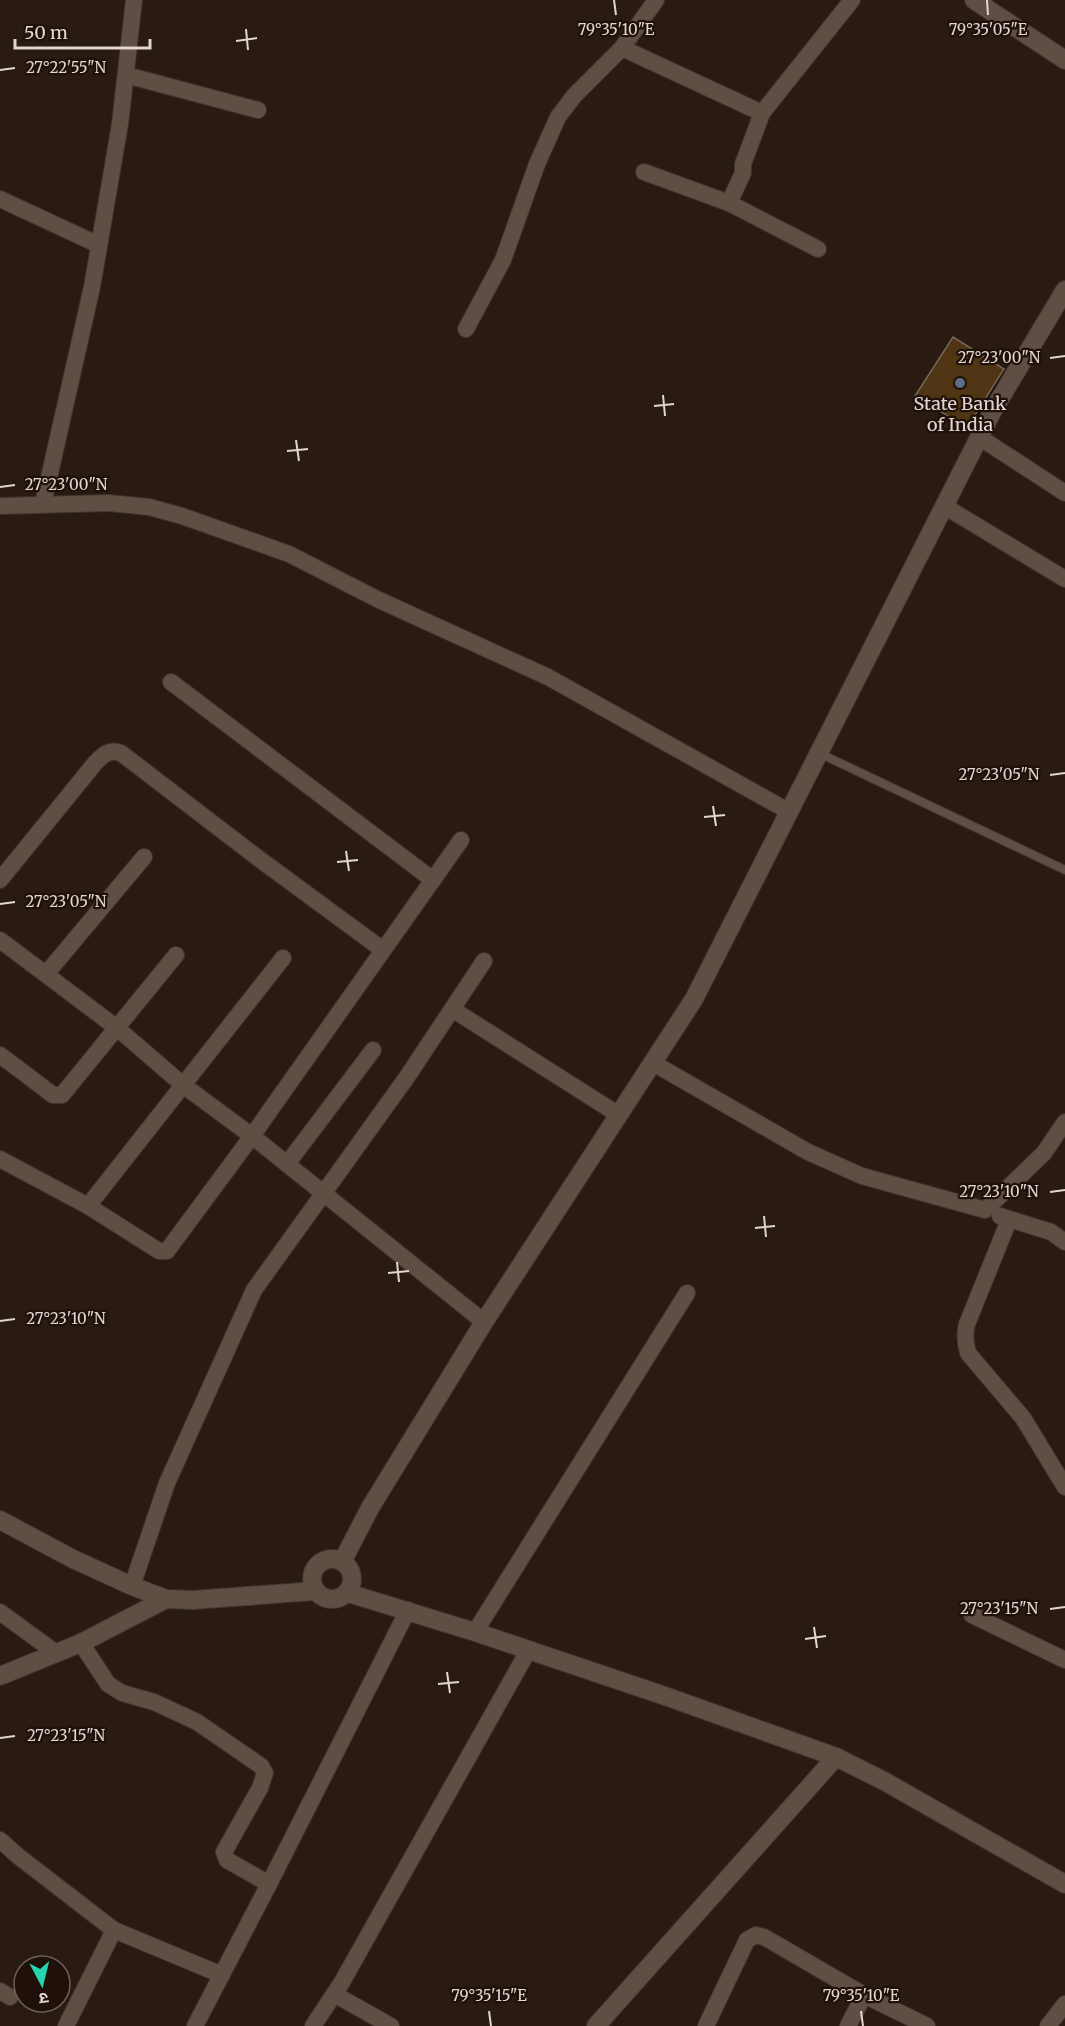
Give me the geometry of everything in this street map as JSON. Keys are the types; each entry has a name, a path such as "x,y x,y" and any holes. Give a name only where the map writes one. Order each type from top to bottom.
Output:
{"street":[{"path":"43,504 92,287 120,124 135,0"},
{"path":"466,329 503,260 537,164 558,117 574,96 622,48 656,0"},
{"path":"729,203 743,173 743,164 762,113 852,0"},
{"path":"974,0 1065,60"},
{"path":"622,48 762,113"},
{"path":"126,75 258,110"},
{"path":"644,172 729,203 818,249"},
{"path":"0,199 99,245"},
{"path":"342,1562 370,1508 484,1322 694,999 992,412 1065,290"},
{"path":"979,437 1065,493"},
{"path":"0,506 109,503 149,507 182,516 289,554 379,600 548,677 788,811"},
{"path":"944,506 1065,579"},
{"path":"171,682 433,880"},
{"path":"0,880 96,762 104,754 114,750 382,950"},
{"path":"0,1159 88,1206 159,1251 167,1251 252,1136 462,840"},
{"path":"46,974 144,857"},
{"path":"0,939 117,1028 183,1085 252,1136 484,1322"},
{"path":"0,1054 53,1095 58,1096 66,1091 176,954"},
{"path":"88,1206 283,958"},
{"path":"132,1586 167,1482 254,1290 407,1077 484,961"},
{"path":"453,1009 619,1115"},
{"path":"287,1164 373,1050"},
{"path":"653,1063 808,1152 862,1176 985,1210 1051,1232 1065,1242"},
{"path":"985,1210 1044,1153 1065,1122"},
{"path":"1010,1220 964,1334 968,1353 1023,1418 1065,1487"},
{"path":"475,1632 687,1293"},
{"path":"0,1520 74,1559 166,1599 193,1600 315,1591 327,1599 342,1597 351,1588 351,1570 342,1562 329,1559 317,1566 312,1578 315,1591"},
{"path":"348,1593 475,1632 759,1728 836,1757 884,1781 1065,1884"},
{"path":"0,1676 81,1643 166,1599"},
{"path":"195,2026 408,1610"},
{"path":"0,1612 56,1653"},
{"path":"972,1615 1065,1660"},
{"path":"81,1643 108,1684 122,1694 154,1702 197,1722 261,1766 265,1773 260,1788 224,1855 227,1860 269,1884"},
{"path":"313,2026 334,1994 528,1651"},
{"path":"596,2026 836,1757"},
{"path":"0,1840 114,1930 222,1975"},
{"path":"66,2026 114,1930"},
{"path":"706,2026 747,1940 756,1935 764,1937 864,1995 927,2026"},
{"path":"334,1994 391,2026"},
{"path":"848,2026 864,1995"},
{"path":"1048,2026 1065,2004"}],"lane":[{"path":"818,753 1065,870"}],"building":[{"name":"State Bank of India","path":"953,337 1004,369 967,428 915,396"}],"place":[{"name":"State Bank of India","path":"960,383"}]}
